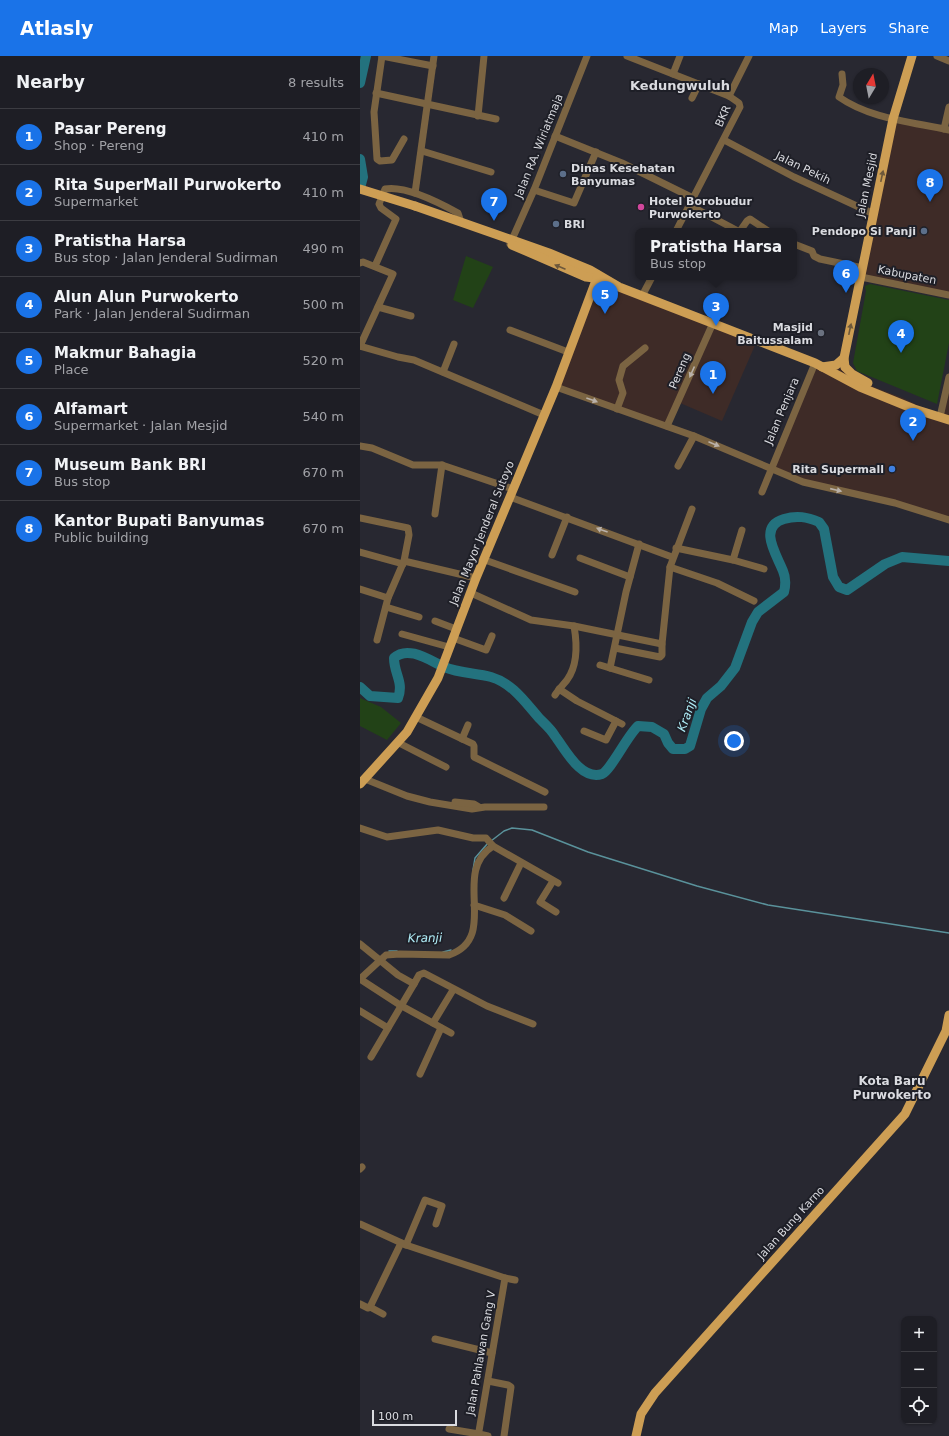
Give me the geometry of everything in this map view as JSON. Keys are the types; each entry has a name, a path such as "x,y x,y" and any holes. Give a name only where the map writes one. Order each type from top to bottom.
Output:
{"main road":[{"name":"Jalan Mesjid","path":"845,367 844,358 893,119 912,56"},
{"path":"360,189 415,206 461,222 508,241 556,256 590,270 600,278 642,296 832,370 845,367 863,381 930,409 941,417"},
{"name":"Jalan Mayor Jenderal Sutoyo","path":"363,777 399,743 416,717 438,678 476,578 485,560 556,386 568,352 600,278"},
{"path":"820,365 836,365 844,358"},
{"path":"820,365 860,387 920,411 941,417"},
{"name":"Jalan Bung Karno","path":"636,1436 641,1414 655,1393 905,1114 946,1031 949,1015"}],"street":[{"path":"404,139 392,160 380,161 377,159 374,112 382,56 433,66"},
{"path":"415,193 434,56"},
{"path":"478,116 484,56"},
{"name":"Jalan RA. Wiriatmaja","path":"508,241 534,190 587,56"},
{"name":"BKR","path":"626,56 737,100 740,107 724,140"},
{"path":"673,74 680,56"},
{"path":"729,96 749,56"},
{"path":"937,56 949,61"},
{"path":"842,74 843,85 839,95 840,98 862,109 893,119 947,130 949,107"},
{"path":"692,98 699,84"},
{"path":"376,93 496,119"},
{"path":"555,136 596,152 693,198"},
{"path":"678,228 724,140"},
{"name":"Jalan Pekih","path":"724,140 794,177 874,214"},
{"path":"422,151 491,172"},
{"path":"534,190 574,203 596,152"},
{"path":"375,266 396,219 381,208 379,204 382,193 385,189 390,188 415,193 458,213 461,222"},
{"path":"689,205 733,228"},
{"path":"741,228 747,220 750,220 763,228"},
{"name":"Kabupaten","path":"797,245 812,251 814,256 820,259 862,273 949,295"},
{"path":"360,263 363,262 393,274 360,346 398,358 408,358 544,415"},
{"path":"642,296 650,280"},
{"path":"378,307 411,316"},
{"name":"Pereng","path":"667,426 713,324"},
{"path":"510,330 568,352"},
{"path":"443,372 454,344"},
{"path":"617,409 622,393 620,380 623,366 645,348"},
{"name":"Jalan Penjara","path":"762,492 770,468 820,365"},
{"path":"941,417 949,377"},
{"path":"556,386 694,436 803,482 895,503 949,520"},
{"path":"678,466 694,436"},
{"path":"360,446 372,448 413,465 442,465 567,517 672,557"},
{"path":"435,514 442,465"},
{"path":"615,648 660,657 662,655 672,557 692,509"},
{"path":"552,555 567,517"},
{"path":"360,518 408,528 409,536 404,562 398,571 388,598 377,640"},
{"path":"733,560 742,530"},
{"path":"610,668 630,577 639,544"},
{"path":"676,548 733,560 764,569"},
{"path":"360,552 476,578"},
{"path":"580,558 630,577"},
{"path":"485,560 576,592"},
{"path":"670,567 717,583 754,601"},
{"path":"360,589 388,598"},
{"path":"471,593 530,620 618,634 662,644"},
{"path":"386,607 418,617"},
{"path":"435,621 486,650 492,636"},
{"path":"574,626 576,648 573,667 568,680 557,692 619,723 606,740 584,731"},
{"path":"402,634 449,648"},
{"path":"600,665 648,680"},
{"path":"416,717 474,745 474,757 545,792"},
{"path":"462,739 468,725"},
{"path":"399,743 446,767"},
{"path":"363,777 396,792 430,802 472,809 478,807 544,807"},
{"path":"360,828 387,837 438,830 473,838 486,838 491,844 555,882 540,902 556,912"},
{"path":"451,1033 400,1005 360,979 380,959 386,956 393,954 441,956 456,952 466,945 474,930 477,861 491,844"},
{"path":"504,898 521,863"},
{"path":"474,905 505,915 530,930"},
{"path":"360,944 398,975 414,984"},
{"path":"371,1057 418,975 424,973 453,990 533,1024"},
{"path":"433,1023 453,990"},
{"path":"360,1011 388,1028"},
{"path":"420,1074 441,1028"},
{"path":"370,1307 404,1244 425,1200 442,1206 436,1224"},
{"name":"Jalan Pahlawan Gang V","path":"360,1224 404,1244 505,1278 479,1434"},
{"path":"505,1278 515,1280"},
{"path":"360,1304 368,1308 370,1307 383,1314"},
{"path":"435,1339 492,1353"},
{"path":"488,1381 511,1387 504,1436"},
{"path":"449,1429 488,1436"}],"shaded area":[{"path":"896,120 949,131 949,296 861,277"},
{"path":"600,280 756,343 722,421 680,403 670,427 558,387"},
{"path":"815,363 834,370 845,367 874,387 903,398 940,416 949,373 949,519 803,482 773,469"}],"green space":[{"path":"466,256 493,267 473,308 453,300"},
{"path":"870,284 949,300 949,343 937,404 857,371 853,363 866,291 865,286"},
{"path":"360,698 381,707 401,723 387,740 360,726"}],"waterway":[{"path":"360,83 366,56"},
{"path":"360,159 363,177 360,188"},
{"name":"Kranji","path":"360,687 370,696 398,698 400,687 394,664 394,658 400,654 406,653 419,655 450,669 491,677 512,688 518,694 550,729 574,762 587,773 594,775 602,774 610,766 638,726 652,727 664,734 668,743 673,749 685,749 690,746 701,709 707,698 721,686 735,668 752,622 758,612 784,592 785,576 771,542 770,535 772,528 776,523 784,519 798,517 819,522 824,529 833,577 839,587 847,590 885,564 902,557 949,561"},
{"name":"Kranji","path":"491,841 504,831 512,828 532,830 588,852 697,886 768,905 949,933"},
{"name":"Kranji","path":"473,870 475,858 488,843"},
{"name":"Kranji","path":"443,952 451,950"},
{"name":"Kranji","path":"389,951 397,951"}],"place":[{"name":"Dinas Kesehatan Banyumas","path":"563,174"},
{"name":"Kantor Bupati Banyumas","path":"930,202"},
{"name":"Hotel Borobudur Purwokerto","path":"641,207"},
{"name":"Museum Bank BRI","path":"494,221"},
{"name":"BRI","path":"556,224"},
{"name":"Pendopo Si Panji","path":"924,231"},
{"name":"Alfamart","path":"846,293"},
{"name":"Makmur Bahagia","path":"605,314"},
{"name":"Pratistha Harsa","path":"716,326"},
{"name":"Masjid Baitussalam","path":"821,333"},
{"name":"Alun Alun Purwokerto","path":"901,353"},
{"name":"Pasar Pereng","path":"713,394"},
{"name":"Rita SuperMall Purwokerto","path":"913,441"},
{"name":"Rita Supermall","path":"892,469"}],"district":[{"name":"Kedungwuluh","path":"680,85"},
{"name":"Kota Baru Purwokerto","path":"892,1088"}]}
